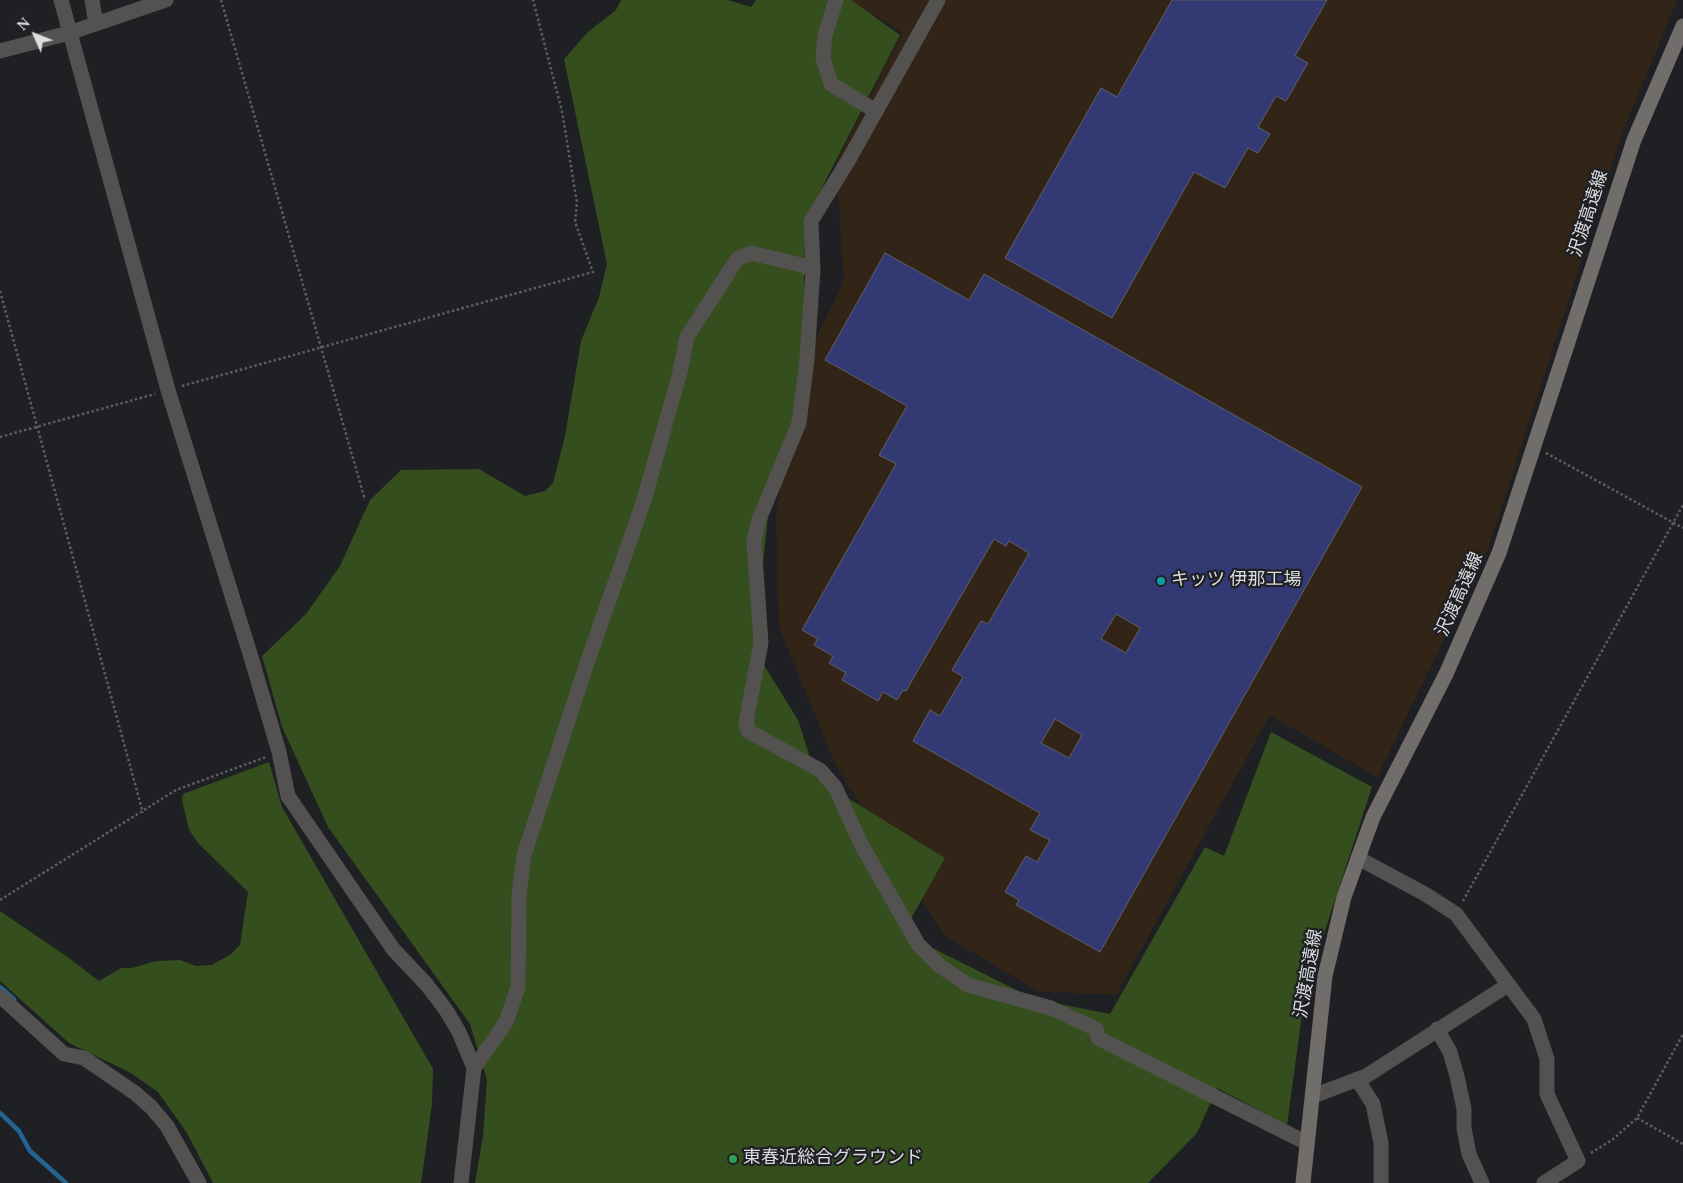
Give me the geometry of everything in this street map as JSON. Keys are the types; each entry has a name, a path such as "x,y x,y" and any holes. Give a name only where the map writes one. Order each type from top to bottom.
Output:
{"main road":[{"name":"沢渡高遠線","path":"1303,1183 1325,976 1344,897 1373,817 1471,620 1499,553 1634,140 1683,26"}],"street":[{"path":"61,0 168,390 279,752 288,796 393,949 427,985 446,1010 460,1032 474,1068 461,1183"},
{"path":"92,0 96,24"},
{"path":"0,50 69,33 166,0"},
{"path":"836,0 825,35 823,58 832,84 876,111"},
{"path":"938,0 876,111 811,221 812,270 808,359 799,423 758,522 754,542 761,643 746,722 748,731 820,770 835,788 861,844 913,936 940,966 968,985 1051,1008 1096,1029 1098,1038 1307,1144"},
{"path":"474,1068 506,1022 518,987 519,895 524,855 587,663 644,500 680,372 687,337 737,260 751,254 801,265 812,270"},
{"path":"1358,858 1425,894 1456,914 1534,1019 1547,1059 1547,1094 1578,1161 1544,1183"},
{"path":"1313,1096 1366,1076 1436,1029 1508,985"},
{"path":"0,996 64,1054 84,1058 135,1093 151,1107 167,1126 199,1183"},
{"path":"1436,1029 1450,1052 1464,1109 1464,1128 1469,1154 1482,1183"},
{"path":"1357,1078 1373,1104 1381,1143 1381,1183"},
{"path":"183,1183 188,1164"}],"path":[{"path":"221,0 365,500"},
{"path":"0,437 593,272 575,222 577,203 562,111 533,0"},
{"path":"0,291 39,426 143,813"},
{"path":"1535,447 1683,528"},
{"path":"1456,914 1683,505"},
{"path":"0,900 143,813 176,790 279,752"},
{"path":"1578,1161 1612,1140 1637,1118 1683,1034"},
{"path":"1637,1118 1683,1144"}],"shaded area":[{"name":"キッツ 伊那工場","path":"838,0 1677,0 1622,134 1488,549 1377,777 1270,715 1116,995 1038,991 945,936 835,764 779,627 776,514 795,380 844,281 836,162 903,33 878,17"}],"green space":[{"path":"621,0 728,0 751,7 756,0 851,0 900,35 805,221 803,352 795,416 772,478 754,649 798,720 817,779 945,858 903,933 1034,999 1110,1014 1205,847 1224,856 1271,732 1372,787 1305,992 1287,1125 1217,1088 1197,1133 1148,1183 475,1183 483,1136 487,1080 470,1024 328,827 282,727 262,656 306,614 340,566 370,500 401,470 479,469 525,496 545,491 553,483 565,436 581,341 599,297 607,264 564,59 588,32 616,10"},
{"path":"269,762 282,807 433,1069 432,1104 421,1183 213,1183 187,1133 158,1092 129,1072 69,1043 0,981 0,911 99,981 121,968 132,968 156,961 180,960 196,966 212,965 231,954 240,945 248,892 199,844 189,830 182,800 183,794"}],"building":[{"path":"1172,0 1327,0 1295,56 1308,63 1286,101 1276,96 1258,127 1270,134 1258,153 1248,148 1225,188 1194,172 1112,318 1005,258 1101,88 1117,97"},
{"name":"キッツ 伊那工場","path":"885,253 969,300 984,274 1362,487 1100,952 1016,905 1019,900 1005,892 1026,856 1037,862 1050,840 1030,830 1040,813 913,741 930,710 940,716 963,677 952,670 981,621 988,624 1029,553 1009,541 1006,546 994,539 906,691 903,690 897,700 883,692 878,701 842,680 846,673 829,663 833,656 814,645 818,639 802,630 896,464 879,455 907,406 825,360","holes":["1116,614 1140,628 1126,653 1101,639","1055,719 1082,735 1069,758 1041,743"]}],"waterway":[{"path":"0,987 14,999"},
{"path":"0,1113 19,1131 30,1151 66,1183"}],"place":[{"name":"キッツ 伊那工場","path":"1161,581"},
{"name":"東春近総合グラウンド","path":"733,1159"}]}
